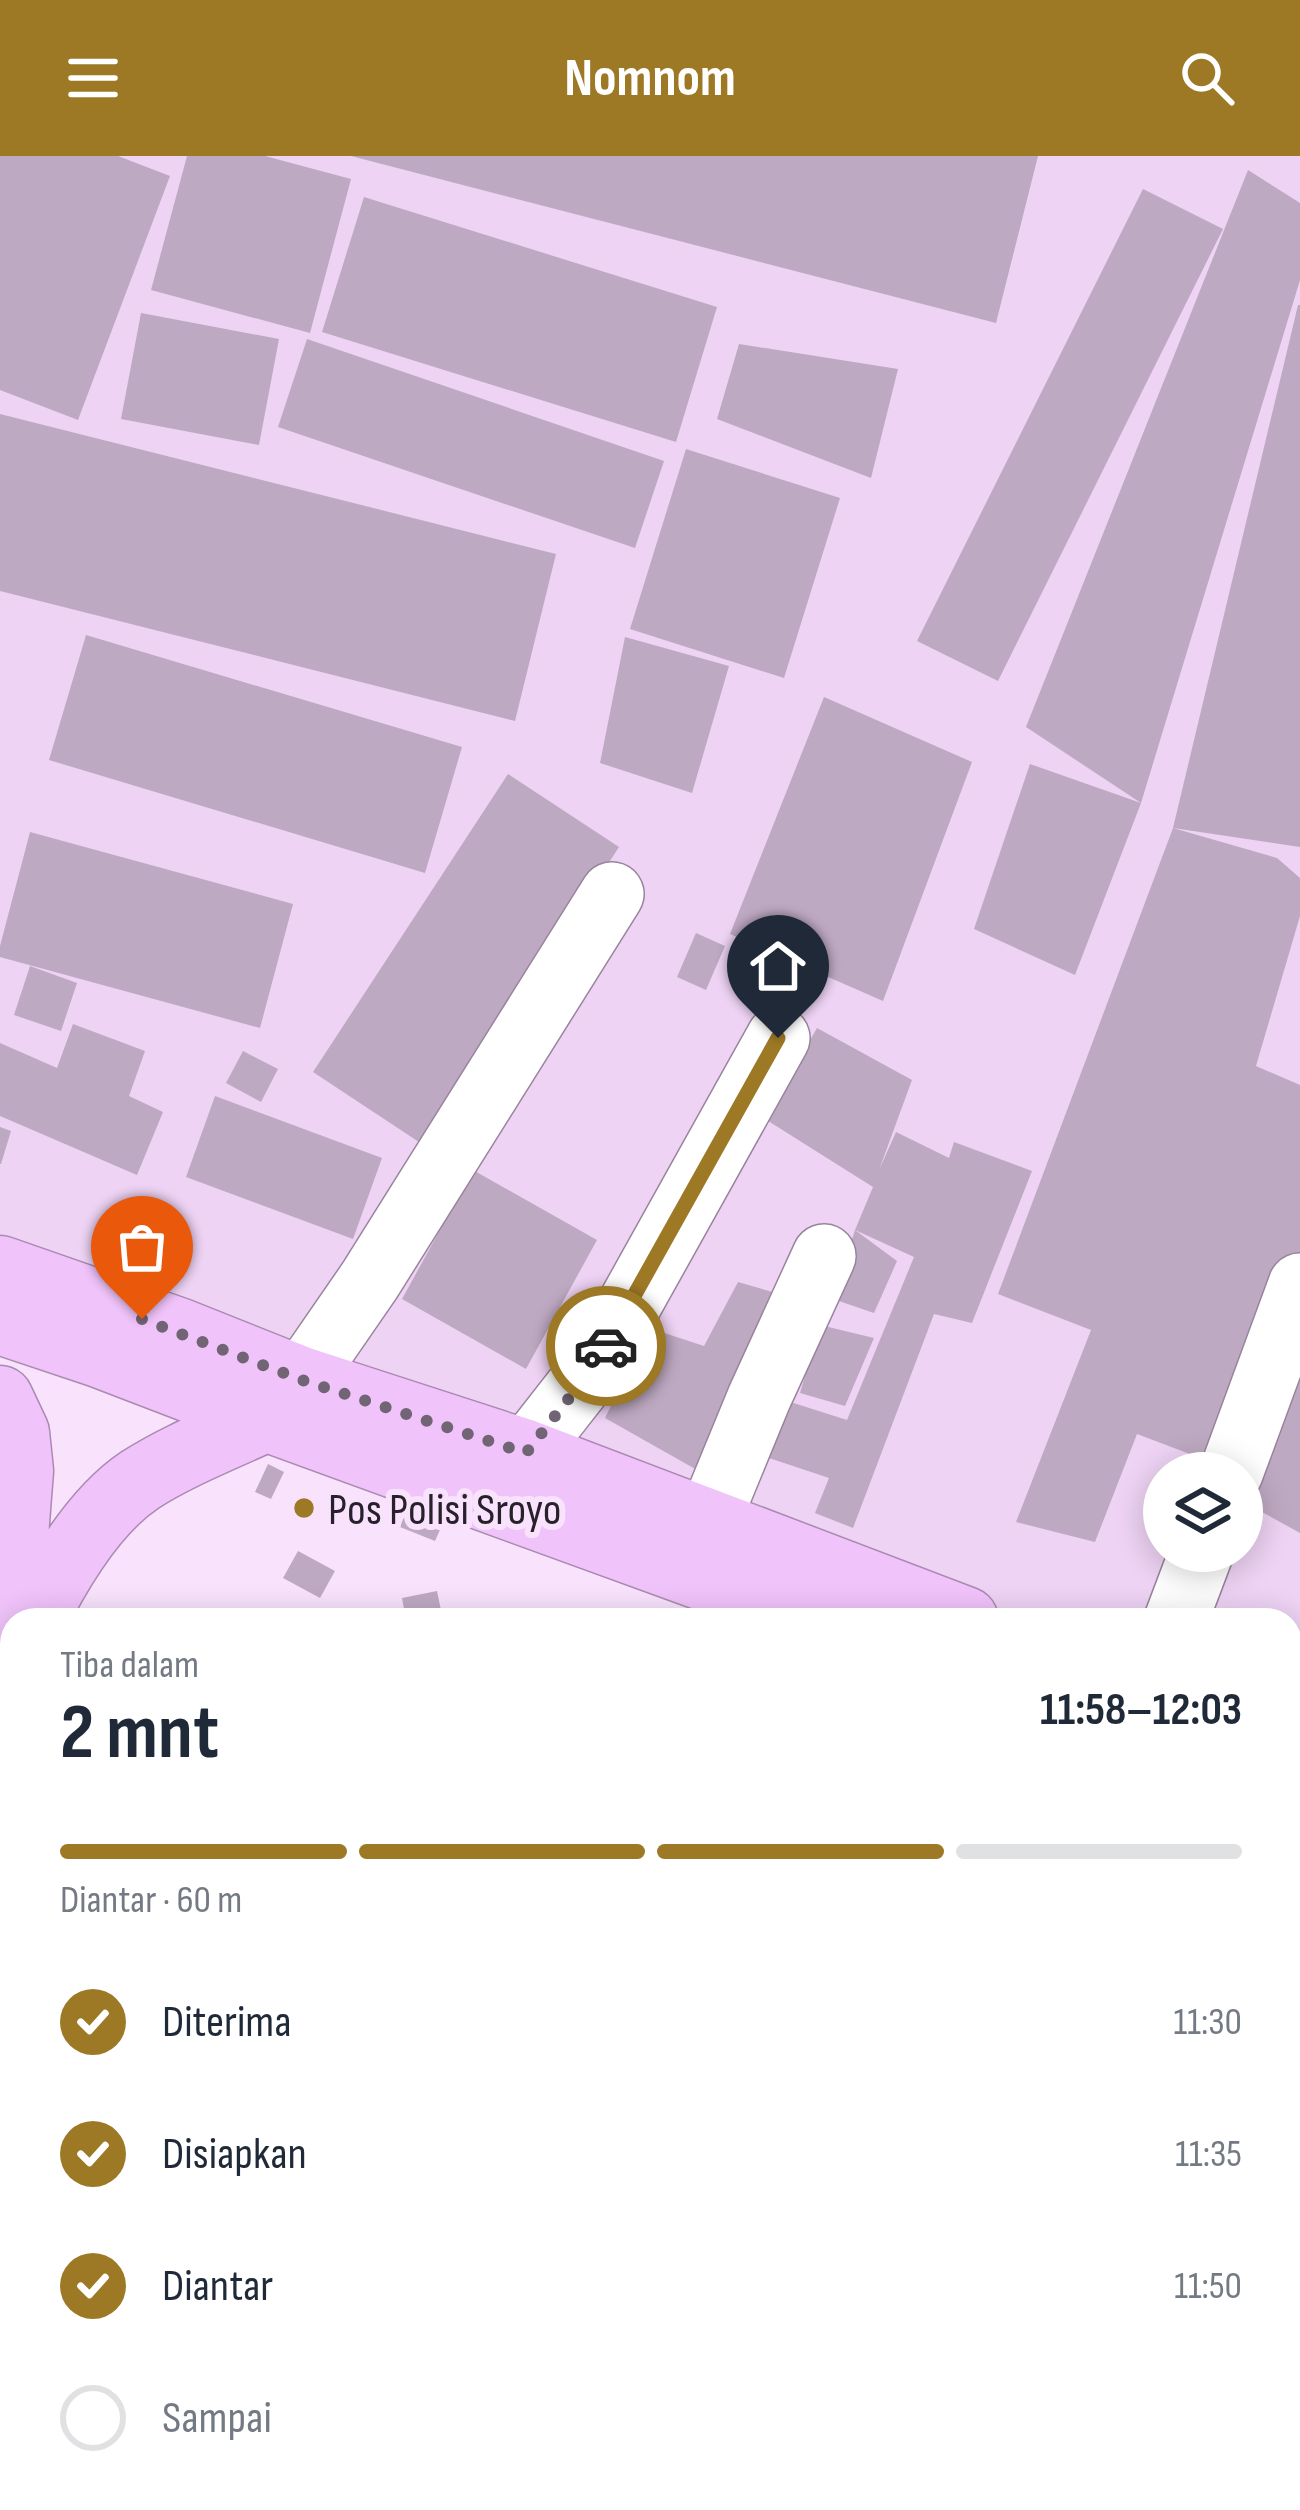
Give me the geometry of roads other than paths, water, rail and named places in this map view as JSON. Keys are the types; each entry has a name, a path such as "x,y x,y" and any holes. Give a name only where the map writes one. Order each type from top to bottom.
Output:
{"highway":[{"path":"0,1269 178,1331 284,1399 792,1608"},
{"path":"0,1321 99,1354 526,1453 934,1608"},
{"path":"13,1608 20,1471 16,1433 0,1398 99,1354 178,1331"},
{"path":"40,1608 92,1526 136,1483 284,1399"}],"street":[{"path":"284,1399 370,1280 612,894"},
{"path":"526,1453 598,1361 778,1038"},
{"path":"708,1522 824,1256"},
{"path":"1239,1452 1300,1285"},
{"path":"1181,1608 1194,1572"}],"place":[{"name":"Pos Polisi Sroyo","path":"304,1508"}]}
